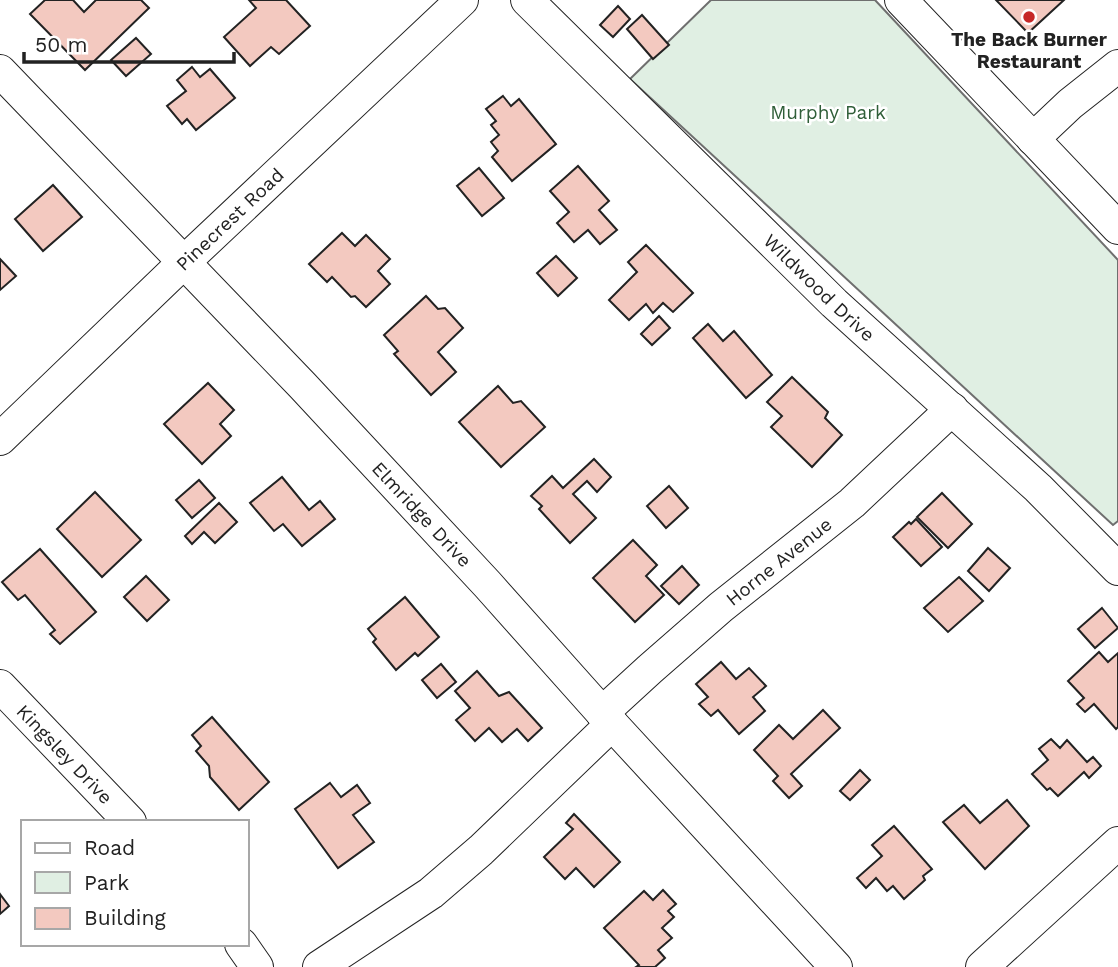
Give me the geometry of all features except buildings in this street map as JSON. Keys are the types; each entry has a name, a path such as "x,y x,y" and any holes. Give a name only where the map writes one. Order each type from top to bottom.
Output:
{"street":[{"name":"Pinecrest Road","path":"0,439 184,261 462,0"},
{"name":"Wildwood Drive","path":"527,0 834,303 1038,488 1118,569"},
{"path":"901,0 1118,228"},
{"path":"1033,139 1070,104 1118,66"},
{"name":"Elmridge Drive","path":"0,71 184,261 478,575 836,967"},
{"name":"Horne Avenue","path":"319,967 431,893 481,850 607,719 650,668 721,607 852,503 952,409"},
{"name":"Kingsley Drive","path":"0,686 128,820"},
{"path":"982,967 1118,842"},
{"path":"242,946 257,967"}],"green space":[{"name":"Murphy Park","path":"711,0 875,0 1118,260 1118,521 1113,525 630,79"}],"place":[{"name":"The Back Burner Restaurant","path":"1029,17"}]}
